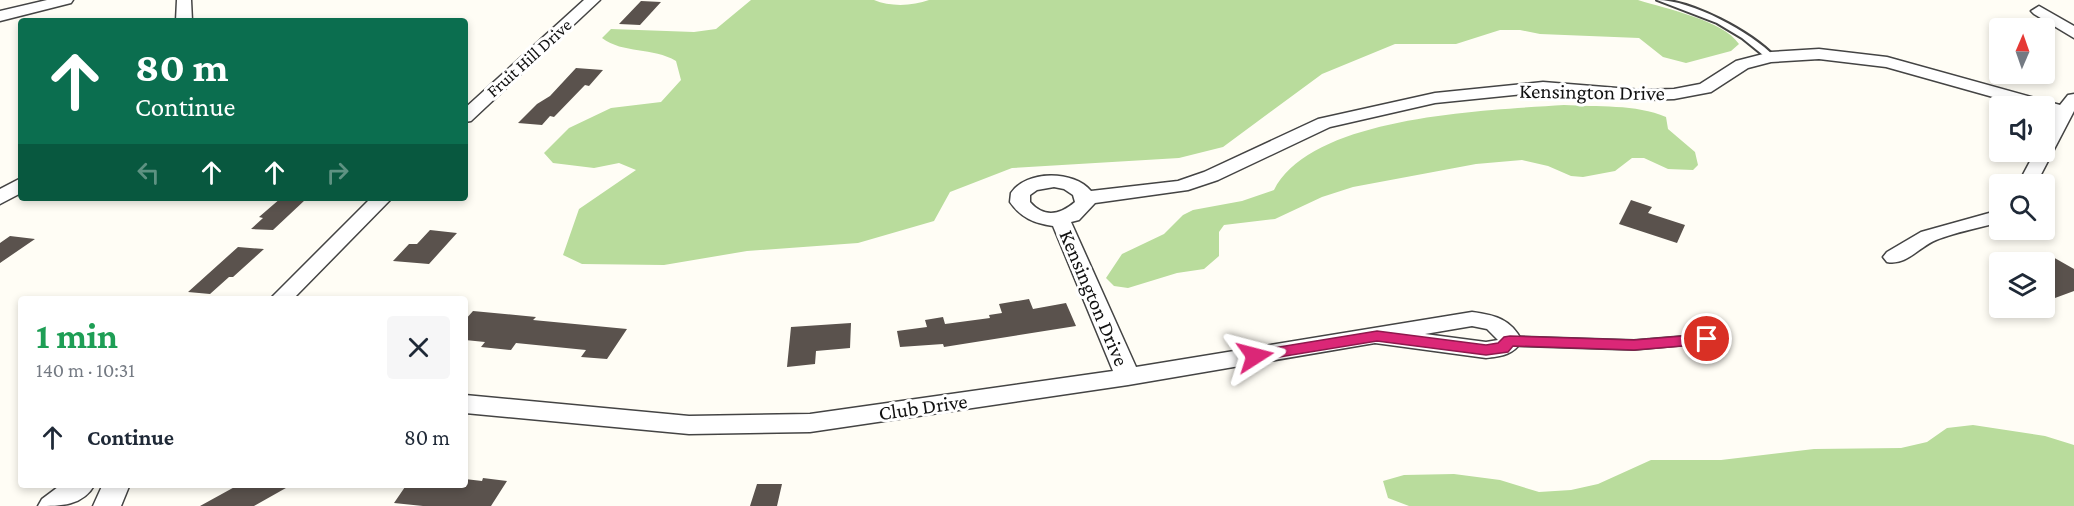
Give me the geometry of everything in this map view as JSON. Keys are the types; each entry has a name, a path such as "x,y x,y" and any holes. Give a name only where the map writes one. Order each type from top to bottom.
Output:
{"street":[{"path":"0,15 66,0"},
{"path":"184,0 184,18"},
{"name":"Fruit Hill Drive","path":"468,114 593,0"},
{"path":"2039,11 2074,33"},
{"name":"Kensington Drive","path":"1086,198 1182,186 1211,176 1324,123 1435,98 1543,87 1642,95 1674,94 1705,88 1742,64 1771,57 1819,54 1887,62 2069,105"},
{"path":"2055,131 2069,105"},
{"name":"Kensington Drive","path":"1054,181 1075,186 1086,198 1081,211 1060,219 1037,217 1028,213 1021,207 1020,194 1035,184 1054,181"},
{"path":"0,198 18,186"},
{"path":"284,296 379,201"},
{"name":"Kensington Drive","path":"1060,219 1128,377"},
{"path":"1894,257 1928,236 1989,219"},
{"name":"Club Drive","path":"468,404 689,425 810,423 1128,377 1472,319 1492,322 1506,331 1510,341"},
{"path":"52,506 77,488"},
{"path":"107,506 115,488"}],"lane":[{"path":"1661,0 1719,20 1751,39 1771,57"},
{"path":"1510,341 1634,345 1707,339"}],"green space":[{"path":"751,0 874,0 901,5 929,0 1638,0 1707,22 1720,28 1739,44 1731,51 1686,63 1663,57 1639,38 1540,34 1520,30 1500,30 1456,44 1395,44 1322,74 1223,147 1179,158 1012,168 950,192 934,221 858,243 747,251 664,265 582,264 563,255 579,209 636,170 619,163 594,168 553,163 544,153 569,128 611,108 661,102 681,80 676,61 658,54 619,46 602,38 611,29 694,32 716,29"},
{"path":"1564,105 1629,108 1666,117 1668,129 1695,152 1698,165 1693,170 1668,169 1644,158 1632,158 1615,171 1583,177 1571,176 1548,166 1522,160 1476,164 1353,187 1322,197 1275,219 1224,225 1219,232 1219,256 1204,269 1177,273 1128,288 1114,286 1106,278 1122,254 1164,234 1183,215 1193,210 1242,201 1274,190 1294,165 1325,146 1363,131 1449,114"},
{"path":"1973,425 2045,436 2074,445 2074,506 1409,506 1388,498 1383,481 1404,475 1454,474 1500,480 1539,492 1571,490 1598,484 1651,460 1721,460 1814,449 1901,448 1927,442 1947,428"}],"building":[{"path":"641,1 661,2 640,25 619,24"},
{"path":"576,68 603,70 589,86 585,85 554,117 550,116 542,125 518,123 537,104 550,96"},
{"path":"1631,200 1652,207 1648,213 1685,225 1677,243 1619,224"},
{"path":"278,201 304,201 273,230 251,229 263,218 259,217"},
{"path":"430,230 457,233 429,264 393,261 409,244 417,244"},
{"path":"10,236 35,239 0,263 0,243"},
{"path":"238,247 264,249 210,294 188,292"},
{"path":"2055,258 2074,269 2074,291 2055,298"},
{"path":"1029,299 1033,309 1066,303 1076,326 944,347 943,344 900,347 897,331 927,327 925,320 943,317 945,324 990,318 989,315 1002,313 999,304"},
{"path":"473,311 536,317 533,320 627,329 607,359 581,357 586,350 516,343 511,350 481,347 485,342 468,340 468,317"},
{"path":"851,323 850,348 816,351 815,364 787,367 791,327"},
{"path":"483,478 507,481 491,506 423,506 394,503 404,488 468,488 468,479 482,481"},
{"path":"757,484 782,484 777,506 750,506"},
{"path":"233,488 286,488 254,506 200,506"}],"route":[{"path":"1255,356 1377,336 1486,350 1503,348 1510,341 1634,345 1707,339"}]}
